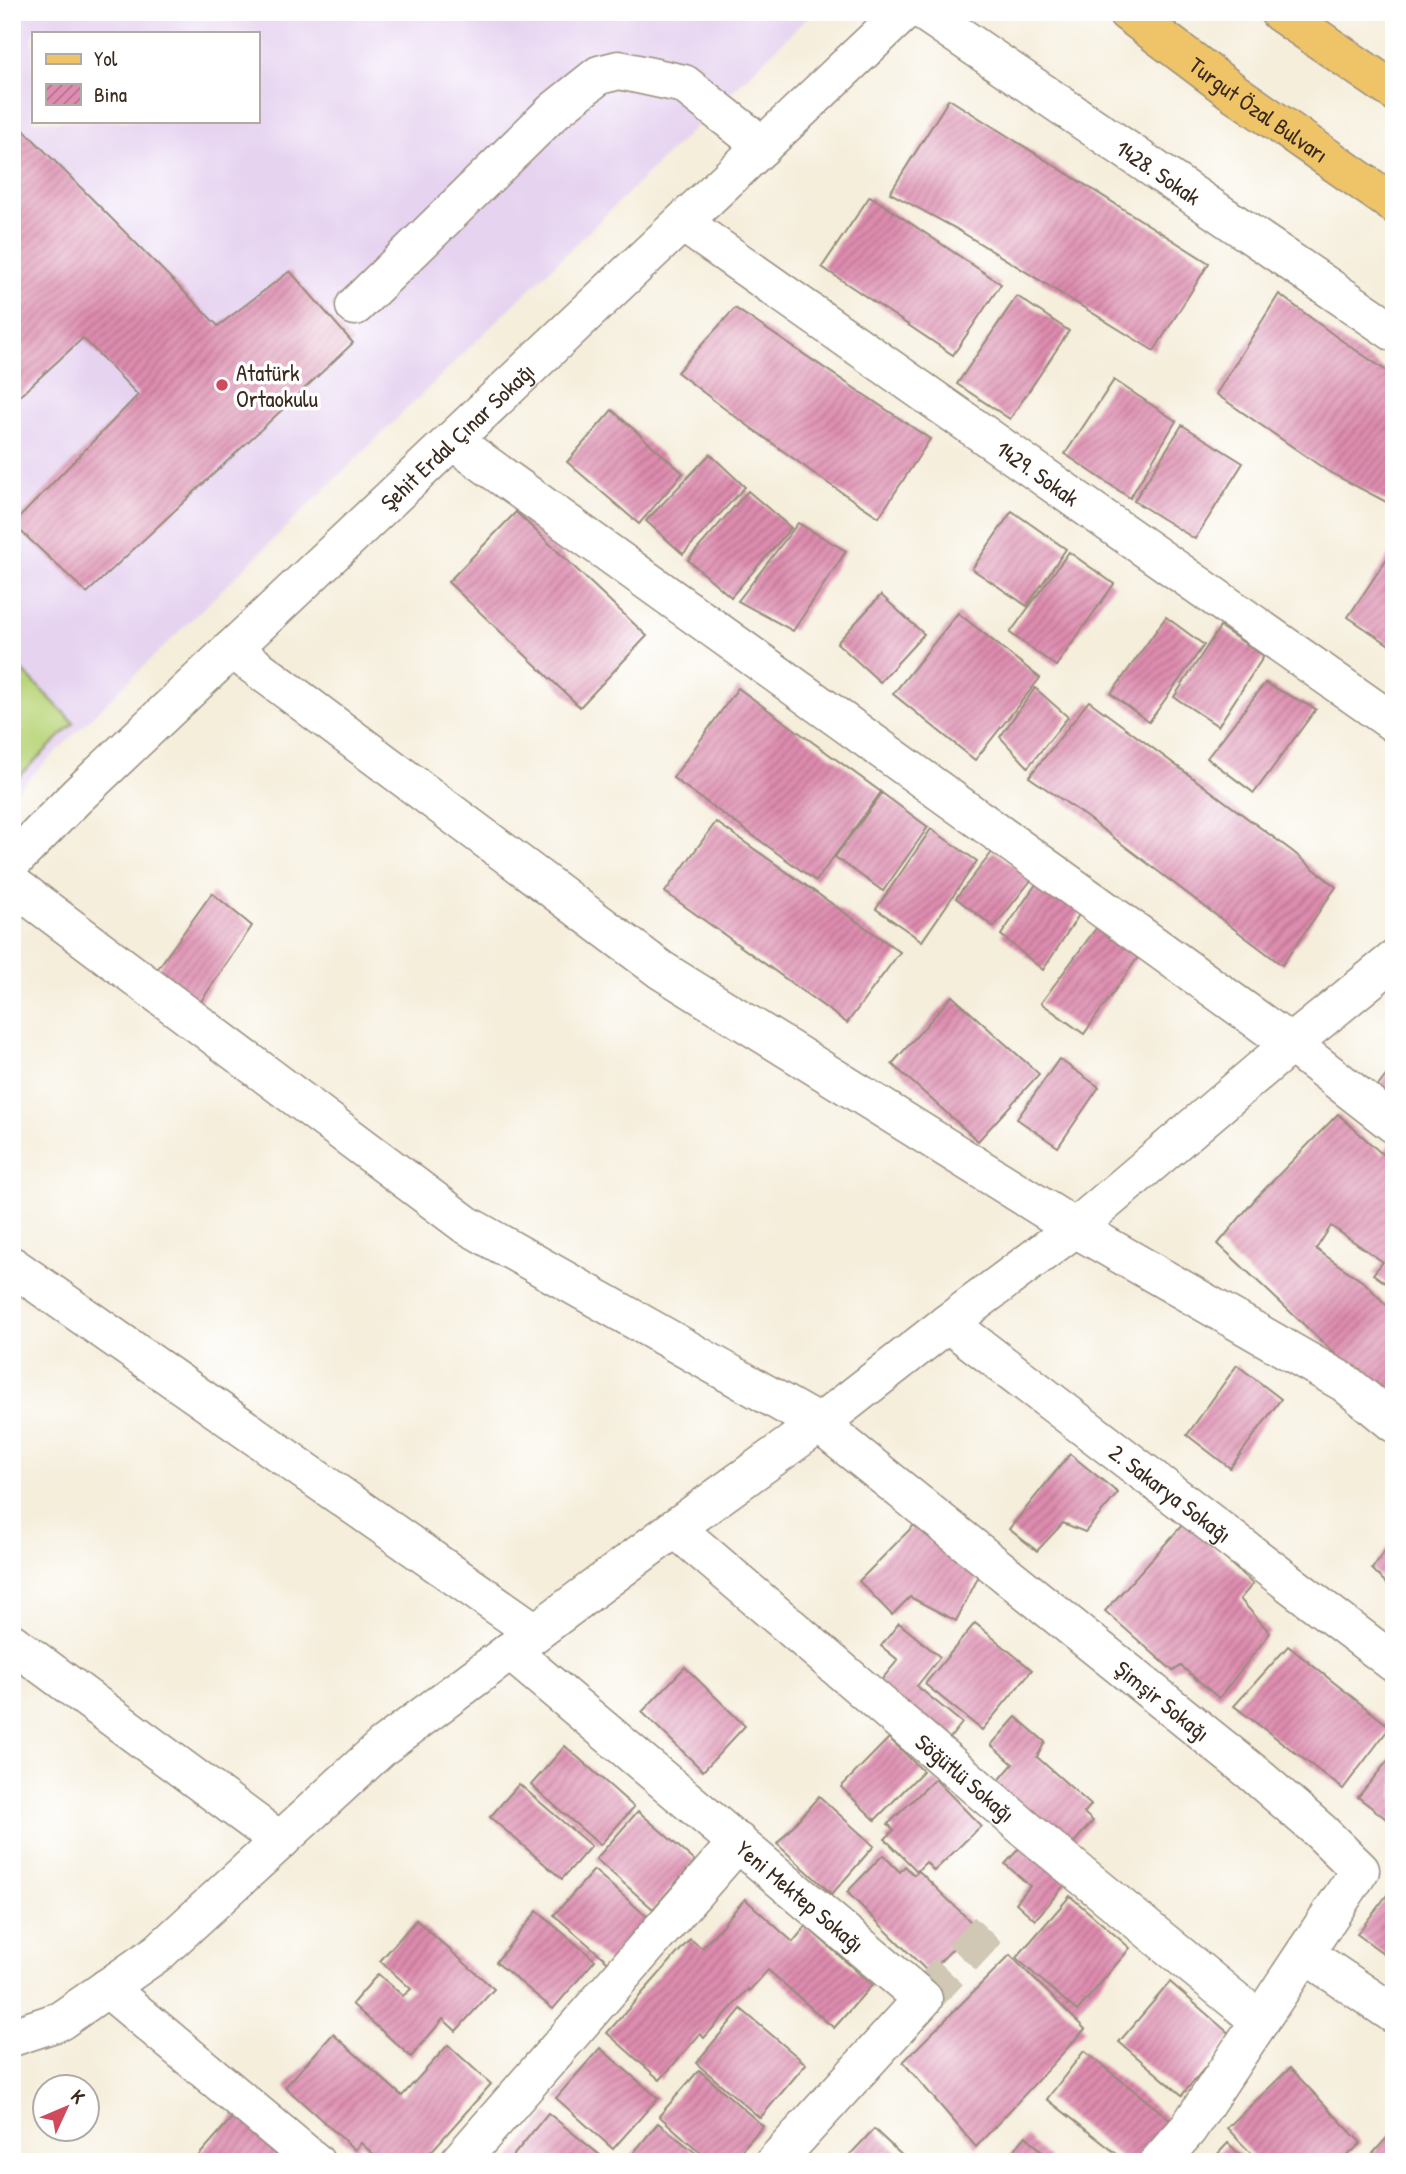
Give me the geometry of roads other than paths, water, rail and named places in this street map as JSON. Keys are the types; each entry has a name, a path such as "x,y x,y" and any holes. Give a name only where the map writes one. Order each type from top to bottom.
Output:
{"main road":[{"name":"Turgut Özal Bulvarı","path":"1127,12 1233,92 1394,204"},
{"path":"1279,12 1394,91"}],"street":[{"name":"Şehit Erdal Çınar Sokağı","path":"12,862 78,795 904,12"},
{"name":"1428. Sokak","path":"924,12 1394,332"},
{"path":"355,306 554,111 598,75 619,70 684,84 763,146"},
{"name":"1429. Sokak","path":"682,223 1394,723"},
{"path":"453,441 1291,1044 1394,1124"},
{"path":"232,649 661,970 1075,1227 1345,1383 1394,1423"},
{"path":"12,884 465,1224 819,1424"},
{"path":"12,2037 60,2021 159,1952 382,1746 819,1424 1075,1227 1394,960"},
{"name":"Yeni Mektep Sokağı","path":"12,1266 522,1642 738,1842 923,1999 775,2162"},
{"name":"2. Sakarya Sokağı","path":"948,1323 1394,1663"},
{"name":"Şimşir Sokağı","path":"819,1424 1252,1772 1360,1870 1188,2129 1159,2162"},
{"name":"Söğütlü Sokağı","path":"676,1528 1028,1832 1259,2021"},
{"path":"12,1643 280,1841"},
{"path":"459,2162 738,1842"},
{"path":"1305,1954 1394,2014"},
{"path":"107,1988 315,2162"}],"tunnel":[{"path":"923,1999 999,1918"}],"place":[{"name":"Atatürk Ortaokulu","path":"222,385"}]}
